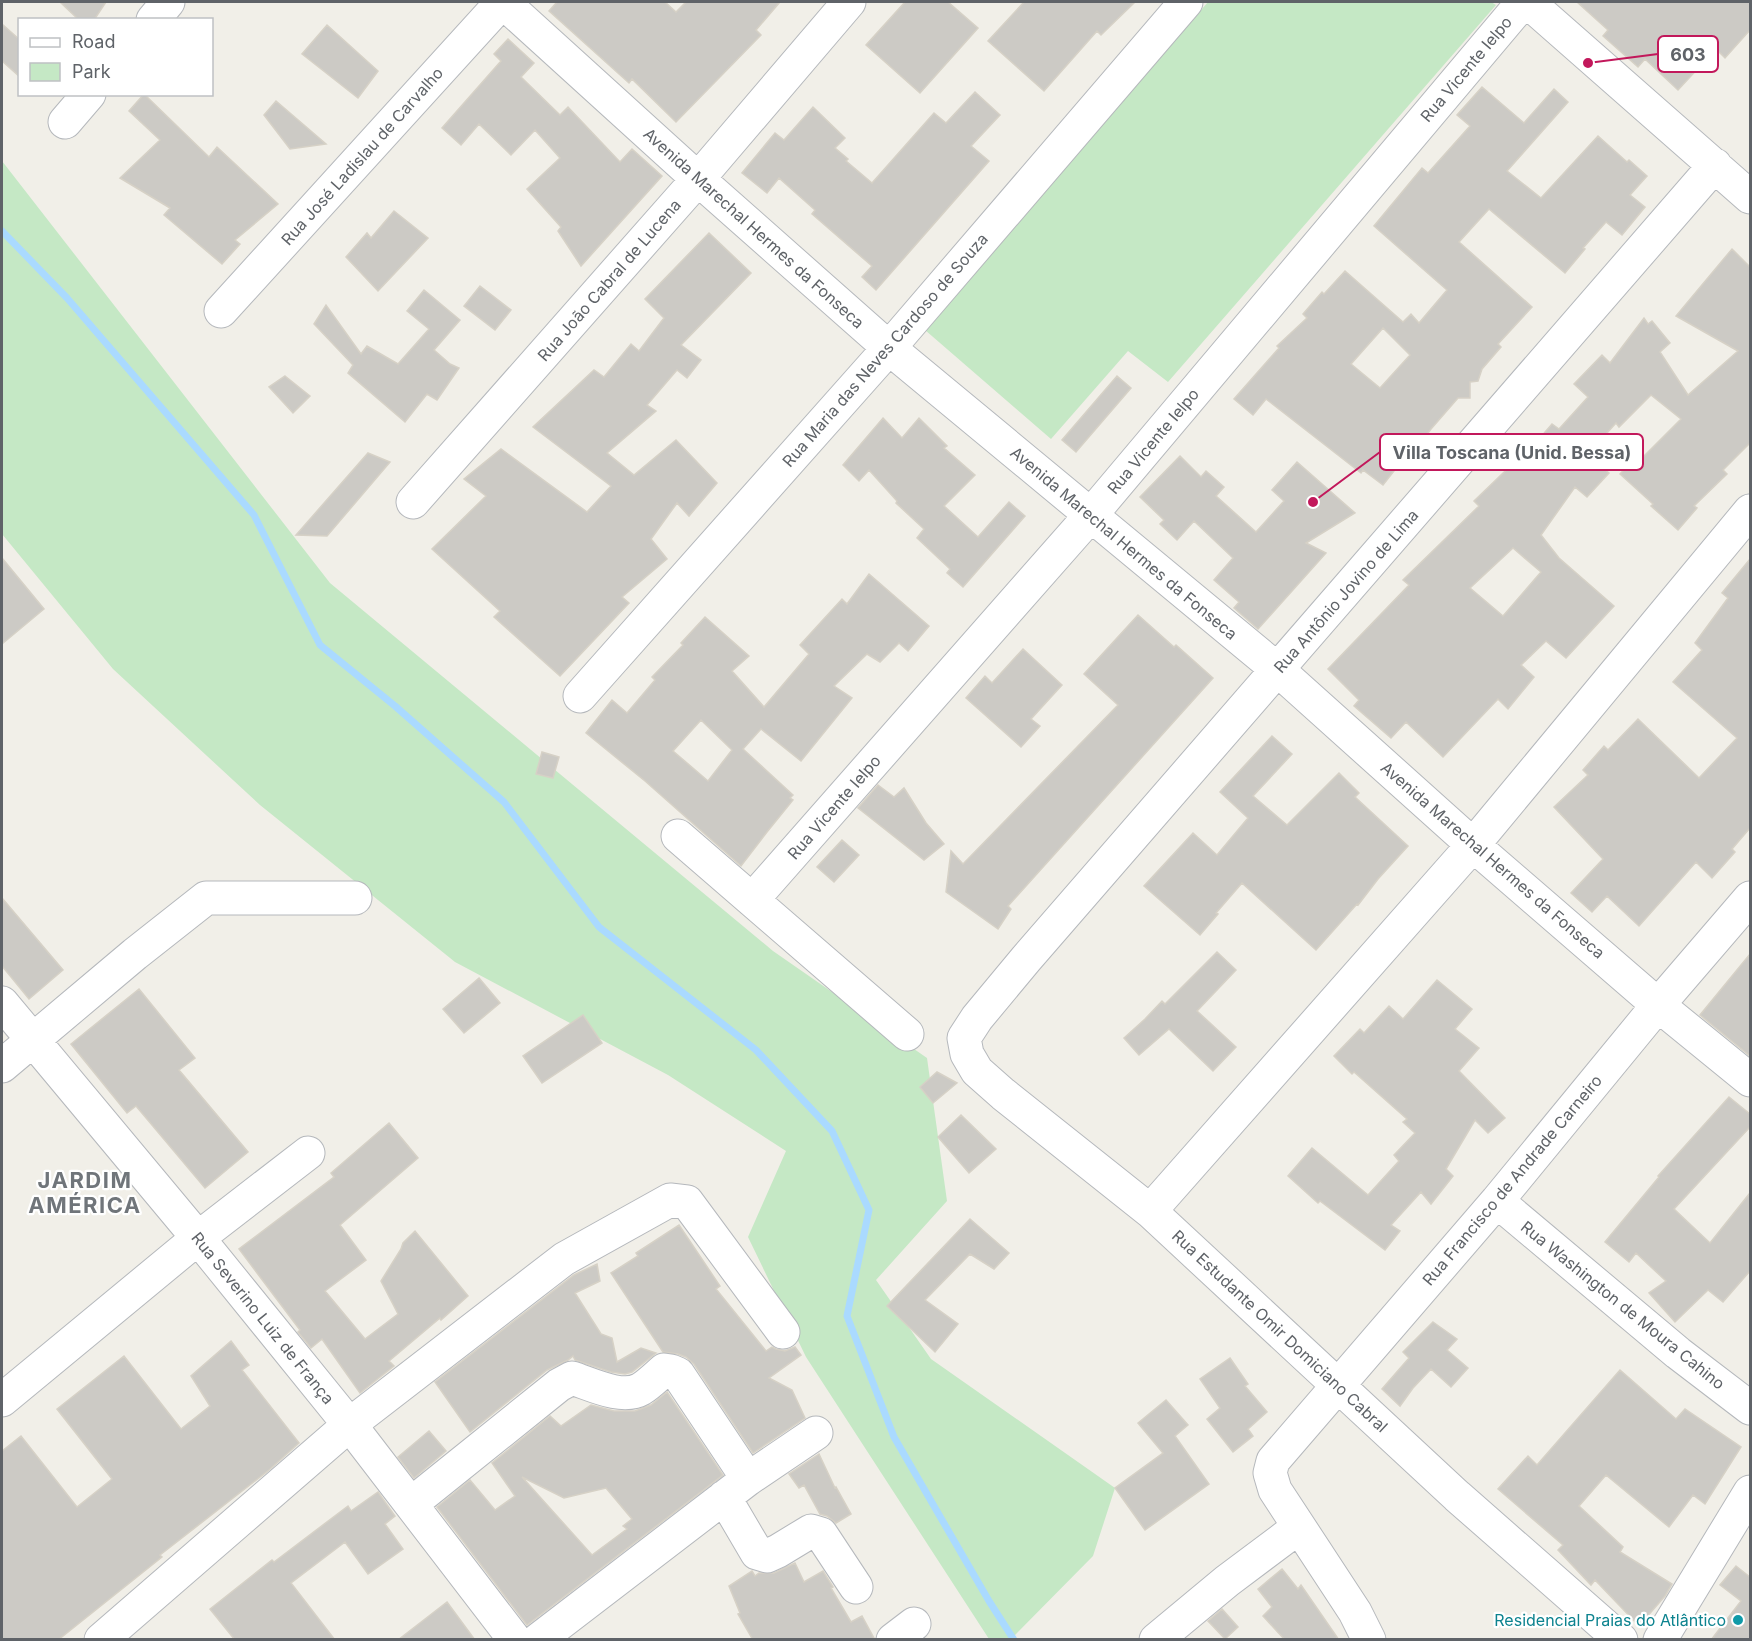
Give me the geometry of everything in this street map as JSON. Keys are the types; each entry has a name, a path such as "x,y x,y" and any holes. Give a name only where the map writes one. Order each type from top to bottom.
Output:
{"street":[{"path":"155,18 168,2"},
{"name":"Avenida Marechal Hermes da Fonseca","path":"502,2 889,348 1278,670 1473,845 1658,1005 1750,1080"},
{"name":"Rua José Ladislau de Carvalho","path":"221,311 502,2"},
{"name":"Rua João Cabral de Lucena","path":"413,502 698,179 849,2"},
{"name":"Rua Maria das Neves Cardoso de Souza","path":"580,696 889,348 1186,2"},
{"path":"1526,2 1750,197"},
{"name":"Rua Vicente Ielpo","path":"752,900 1090,516 1526,2"},
{"path":"65,122 87,96"},
{"name":"Rua Antônio Jovino de Lima","path":"977,1018 1714,165"},
{"path":"1150,1210 1473,845 1750,511"},
{"path":"678,836 907,1034"},
{"path":"2,1066 206,898 355,898"},
{"name":"Rua Francisco de Andrade Carneiro","path":"1299,1527 1275,1490 1270,1473 1273,1461 1497,1201 1658,1005 1750,898"},
{"name":"Rua Severino Luiz de França","path":"2,1003 198,1238 349,1425 514,1640"},
{"name":"Rua Estudante Omir Domiciano Cabral","path":"977,1018 964,1038 967,1054 977,1071 1150,1210 1457,1496 1621,1640"},
{"path":"2,1400 198,1238 308,1153"},
{"path":"101,1640 349,1425 564,1259 670,1200 687,1202 783,1332"},
{"name":"Rua Washington de Moura Cahino","path":"1497,1201 1678,1353 1750,1408"},
{"path":"411,1504 565,1381 572,1378 619,1393 630,1394 642,1388 664,1370 671,1371 678,1374 736,1488 757,1553 767,1556 811,1531 817,1532 821,1534 856,1587"},
{"path":"538,1640 736,1488 816,1433"},
{"path":"1660,1640 1746,1512"},
{"path":"1156,1640 1227,1581 1299,1527 1355,1612 1369,1640"}],"green space":[{"path":"1208,2 1491,2 1496,5 1168,382 1128,351 1051,439 925,330"},
{"path":"2,161 330,583 773,951 927,1058 947,1201 876,1280 931,1359 1115,1488 1093,1556 1011,1639 989,1639 806,1357 748,1237 786,1151 668,1075 455,962 260,805 113,669 2,534"}],"building":[{"path":"60,2 106,2 95,18 77,18"},
{"path":"557,2 665,2 676,12 686,2 780,2 756,30 761,35 676,122 632,79 629,83 549,11"},
{"path":"905,2 948,2 978,28 920,93 866,45"},
{"path":"1024,2 1135,2 1101,35 1097,31 1044,91 988,41"},
{"path":"1577,2 1750,2 1750,30 1725,58 1716,49 1678,90 1645,59 1638,67 1603,36 1608,30"},
{"path":"2,24 18,38 18,75 2,61"},
{"path":"327,25 378,71 358,98 302,54"},
{"path":"508,39 534,63 521,77 560,115 568,107 620,162 632,149 662,176 581,266 558,231 561,227 527,189 560,158 535,130 511,155 479,124 461,145 442,128 501,61 494,54"},
{"path":"1482,87 1524,123 1554,89 1568,102 1507,171 1541,198 1598,136 1627,162 1629,160 1647,176 1630,195 1645,207 1622,235 1606,222 1565,273 1489,209 1459,242 1532,307 1498,344 1501,347 1482,369 1478,381 1470,382 1470,398 1458,398 1419,445 1416,443 1383,485 1363,470 1361,473 1266,399 1253,415 1234,399 1279,348 1277,346 1307,318 1303,314 1322,292 1324,294 1345,271 1403,322 1411,314 1419,323 1447,290 1374,226 1422,168 1428,173 1470,126 1457,115","holes":["1383,328 1410,355 1380,388 1351,364"]},
{"path":"975,92 1000,115 971,146 989,161 876,290 862,277 872,266 812,214 815,210 779,178 767,193 742,173 775,133 784,140 813,107 845,138 835,148 848,159 846,161 872,183 934,113 946,123"},
{"path":"142,96 146,96 209,157 217,147 278,204 235,240 240,244 222,264 164,215 170,208 120,178 160,140 129,111"},
{"path":"276,101 326,144 290,149 264,115"},
{"path":"394,211 428,238 378,291 346,257 367,233 371,238"},
{"path":"709,233 751,273 681,345 701,360 687,378 677,370 647,405 656,411 607,453 634,475 676,440 717,483 689,516 677,503 651,539 667,559 622,597 629,603 560,676 494,617 500,611 432,549 486,496 464,479 501,449 587,512 611,486 533,427 594,370 604,377 631,344 639,351 664,318 645,299"},
{"path":"1732,249 1750,267 1750,443 1723,470 1727,474 1694,506 1697,508 1678,530 1620,474 1639,454 1643,457 1681,419 1651,395 1619,427 1616,423 1588,454 1609,473 1587,497 1575,487 1541,535 1559,558 1614,606 1566,658 1546,641 1521,665 1534,677 1508,709 1498,699 1443,757 1406,722 1391,738 1354,706 1359,700 1328,669 1409,585 1403,580 1479,506 1474,501 1525,452 1527,453 1552,424 1559,429 1588,397 1574,384 1602,355 1610,363 1644,318 1648,324 1652,321 1670,343 1660,352 1688,395 1738,351 1676,316","holes":["1513,548 1541,572 1503,616 1470,588"]},
{"path":"480,286 511,310 495,330 464,306"},
{"path":"424,290 460,320 434,350 450,364 459,368 437,400 427,394 405,422 348,373 353,365 314,324 326,305 361,354 367,346 398,364 429,329 407,311"},
{"path":"285,376 310,396 293,413 269,387"},
{"path":"1117,376 1131,388 1076,452 1062,440"},
{"path":"883,418 902,438 919,418 947,446 944,448 975,475 944,506 978,537 1009,502 1025,516 963,587 947,573 950,569 917,538 924,529 896,503 897,501 869,470 859,481 843,465"},
{"path":"368,453 390,462 327,536 296,535"},
{"path":"1180,456 1201,477 1206,471 1224,487 1216,496 1256,532 1284,501 1272,490 1297,462 1355,513 1306,543 1326,553 1258,629 1234,608 1239,602 1214,580 1233,558 1194,521 1177,540 1160,524 1164,520 1140,497"},
{"path":"2,558 44,609 2,644"},
{"path":"1750,559 1750,828 1732,849 1735,852 1712,878 1696,862 1639,926 1607,896 1592,912 1571,893 1603,859 1554,807 1588,775 1583,770 1604,746 1608,750 1638,719 1699,778 1737,738 1673,682 1702,650 1695,643 1728,598 1722,593"},
{"path":"869,574 929,626 908,651 899,643 880,662 867,654 834,686 852,698 801,761 761,729 743,749 793,795 790,798 793,800 741,866 645,781 586,733 612,700 627,713 655,680 652,677 683,645 681,643 705,617 749,656 732,671 764,707 809,654 800,645 842,599 847,604","holes":["701,720 732,750 708,781 673,751"]},
{"path":"1138,615 1213,678 1008,906 1011,909 998,929 946,892 951,851 963,864 1118,705 1084,674"},
{"path":"1023,649 1062,685 1031,719 1040,726 1021,747 966,698 985,676 992,683"},
{"path":"1272,736 1292,754 1253,796 1287,825 1339,773 1359,793 1355,797 1408,846 1316,950 1242,883 1200,935 1144,886 1193,833 1217,855 1248,818 1220,792"},
{"path":"542,752 559,757 553,778 536,774"},
{"path":"878,785 894,797 904,788 926,823 944,844 924,860 858,808"},
{"path":"842,840 859,855 834,882 817,867"},
{"path":"2,898 63,970 29,999 2,966"},
{"path":"1217,952 1236,970 1197,1011 1236,1047 1213,1071 1169,1029 1139,1055 1124,1038 1162,1001 1165,1004"},
{"path":"1750,954 1750,1056 1700,1015"},
{"path":"479,978 500,1003 464,1033 443,1009"},
{"path":"1437,980 1472,1009 1455,1029 1479,1048 1459,1071 1505,1118 1488,1133 1475,1120 1446,1169 1453,1176 1431,1204 1421,1192 1391,1225 1400,1231 1385,1250 1320,1201 1318,1203 1288,1176 1312,1148 1368,1195 1399,1161 1394,1155 1415,1133 1403,1122 1407,1119 1354,1072 1352,1074 1334,1056 1360,1029 1364,1033 1389,1006 1403,1019"},
{"path":"139,989 195,1058 179,1070 248,1152 205,1188 136,1106 127,1113 71,1044"},
{"path":"583,1015 602,1043 542,1083 523,1056"},
{"path":"937,1072 957,1083 933,1103 920,1087"},
{"path":"1729,1097 1750,1114 1750,1127 1674,1209 1710,1243 1750,1193 1750,1271 1723,1302 1708,1290 1675,1322 1649,1293 1666,1281 1636,1253 1629,1262 1605,1242 1658,1176"},
{"path":"961,1115 996,1149 969,1173 938,1137"},
{"path":"389,1123 418,1158 340,1225 366,1260 325,1291 365,1339 398,1314 381,1281 403,1243 415,1231 468,1296 389,1361 394,1366 360,1393 322,1339 311,1348 239,1249 334,1177 331,1173"},
{"path":"970,1219 1009,1253 994,1269 970,1254 925,1300 958,1324 935,1352 887,1306"},
{"path":"679,1225 720,1286 716,1289 766,1351 772,1347 785,1351 795,1347 801,1355 769,1378 792,1390 805,1418 753,1453 694,1364 686,1357 663,1352 611,1273 638,1256 636,1253"},
{"path":"597,1264 600,1281 575,1293 601,1334 612,1338 617,1362 641,1348 656,1353 632,1372 625,1374 611,1372 575,1360 573,1356 547,1370 470,1432 435,1382 574,1275"},
{"path":"1433,1322 1457,1339 1447,1350 1468,1368 1451,1387 1431,1369 1400,1406 1382,1389 1409,1358 1403,1352"},
{"path":"231,1341 249,1365 242,1370 299,1443 269,1470 160,1555 162,1557 58,1640 2,1640 2,1451 21,1436 77,1507 112,1479 57,1409 124,1356 181,1429 210,1406 191,1376"},
{"path":"1230,1358 1248,1384 1245,1386 1267,1412 1248,1429 1253,1436 1233,1452 1207,1419 1220,1408 1200,1379"},
{"path":"1620,1370 1676,1419 1685,1409 1741,1447 1705,1504 1693,1495 1669,1527 1606,1475 1579,1506 1623,1547 1620,1552 1672,1584 1665,1596 1639,1626 1595,1580 1591,1585 1558,1550 1563,1545 1498,1489 1528,1456 1537,1465"},
{"path":"667,1392 723,1475 527,1625 437,1507 470,1480 495,1510 515,1496 492,1463 550,1416 561,1426 591,1405 614,1411 635,1411 651,1405","holes":["522,1477 564,1498 606,1488 632,1519 623,1526 627,1529 592,1555"]},
{"path":"1166,1400 1188,1425 1175,1436 1209,1484 1145,1530 1115,1488 1163,1453 1138,1423"},
{"path":"429,1431 446,1451 414,1478 398,1457"},
{"path":"819,1454 835,1488 851,1514 836,1523 820,1514 804,1485 799,1488 789,1474"},
{"path":"378,1492 395,1516 385,1524 403,1549 368,1574 345,1542 291,1583 335,1640 235,1640 210,1609 272,1560 274,1562 348,1506 351,1511"},
{"path":"795,1563 804,1582 823,1571 851,1622 862,1616 875,1640 753,1640 738,1614 740,1613 729,1586 752,1571 755,1576 759,1573 774,1573"},
{"name":"Residencial Praias do Atlântico","path":"1736,1566 1750,1577 1750,1640 1711,1640 1741,1601 1720,1585"},
{"path":"1282,1569 1298,1589 1301,1585 1339,1640 1285,1640 1263,1616 1272,1607 1258,1589"},
{"path":"447,1602 475,1640 398,1640"},
{"path":"1222,1609 1238,1627 1225,1639 1208,1621"}],"waterway":[{"path":"2,231 67,298 254,515 320,645 395,706 504,802 599,927 756,1050 832,1131 869,1210 847,1316 894,1437 1014,1640"}],"place":[{"name":"603","path":"1588,63"},
{"name":"Villa Toscana (Unid. Bessa)","path":"1313,502"},
{"name":"Residencial Praias do Atlântico","path":"1738,1620"}],"district":[{"name":"JARDIM AMÉRICA","path":"85,1192"}]}
